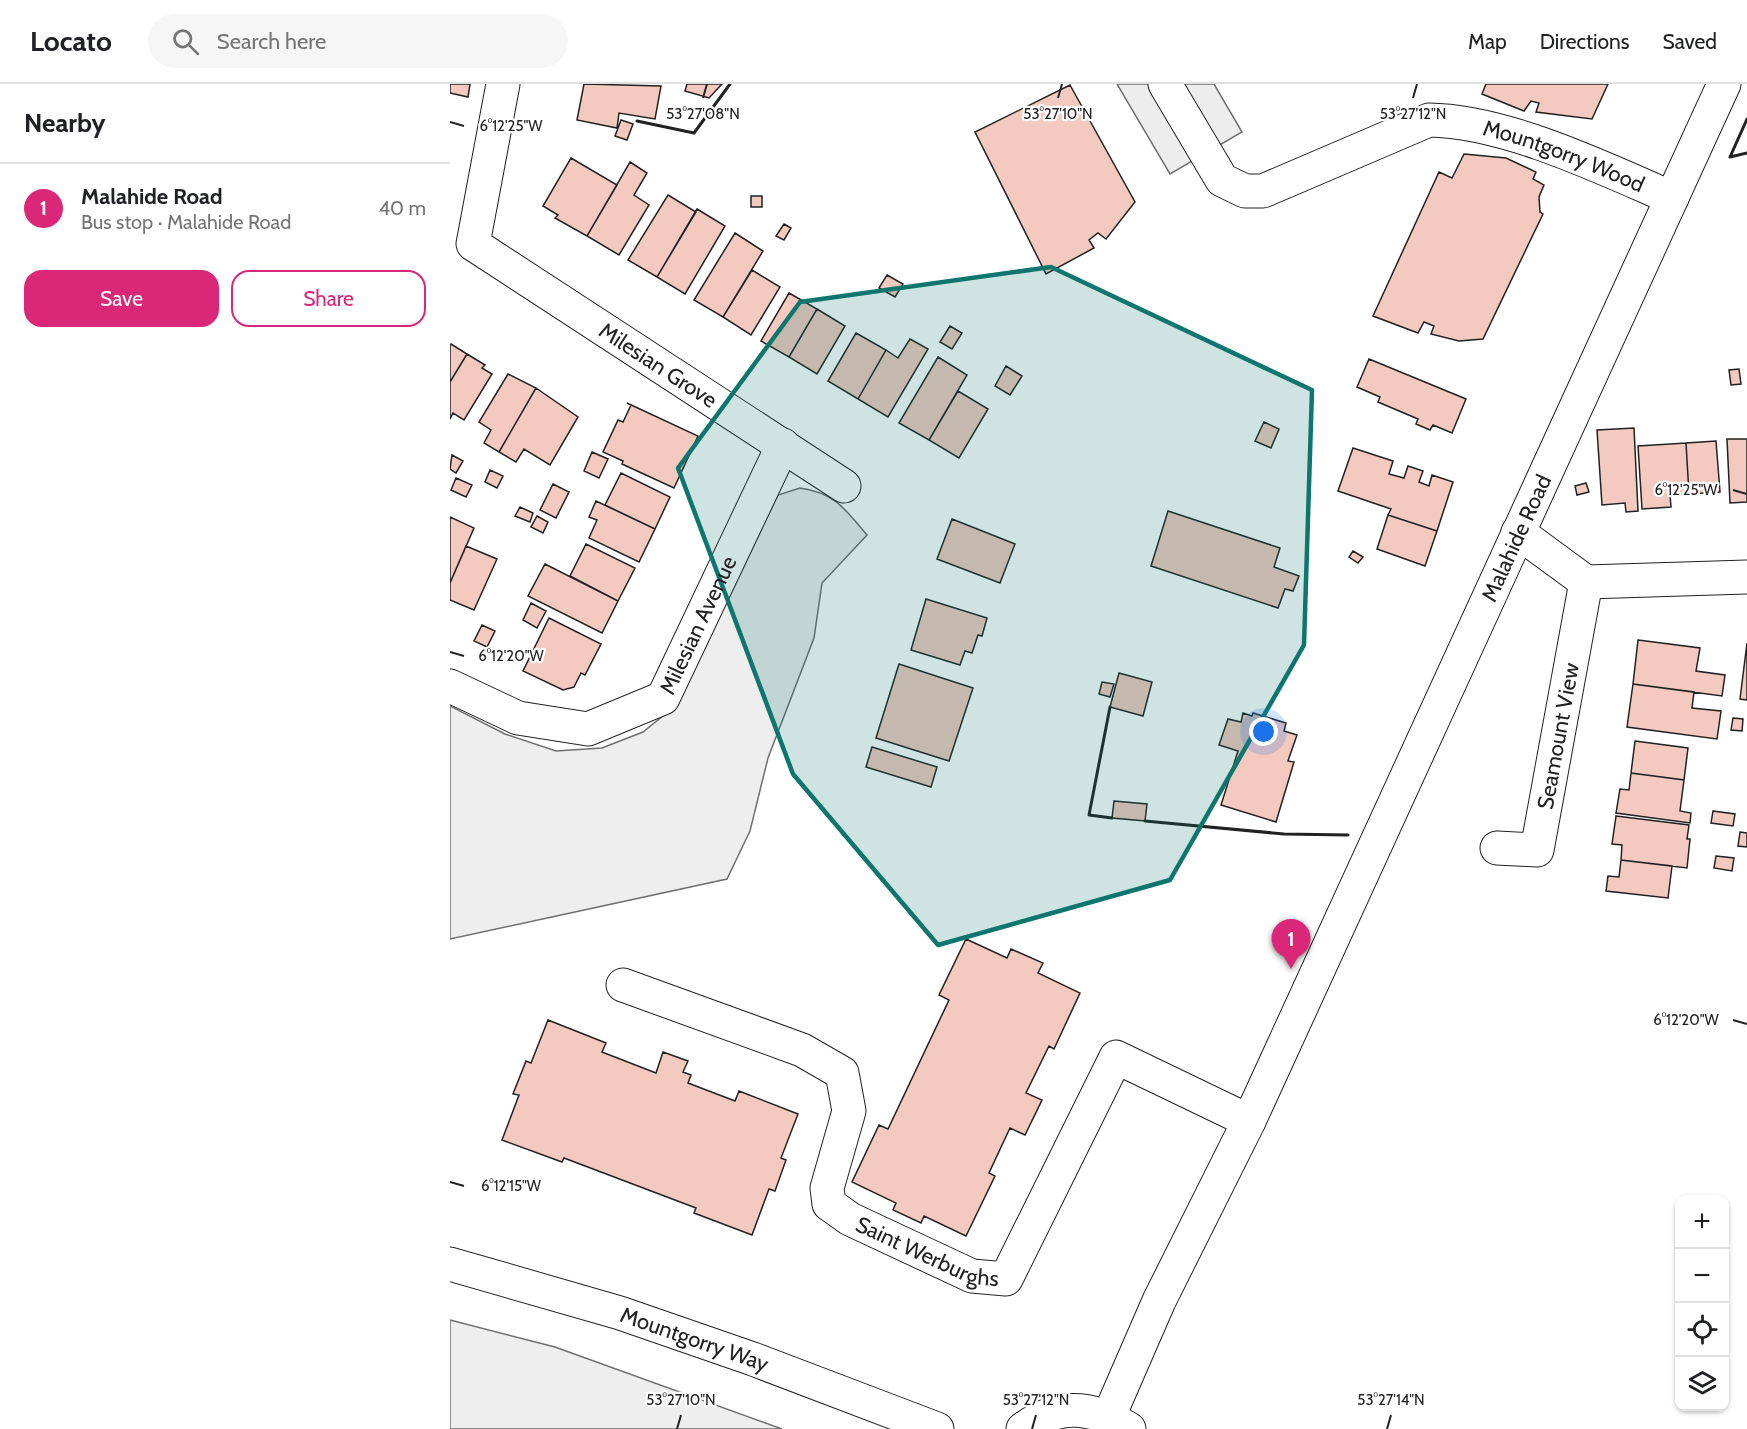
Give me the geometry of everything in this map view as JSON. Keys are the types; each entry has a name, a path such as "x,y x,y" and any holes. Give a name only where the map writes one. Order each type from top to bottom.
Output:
{"street":[{"name":"Milesian Grove","path":"503,84 462,247 783,445 844,486"},
{"name":"Mountgorry Wood","path":"1165,84 1222,180 1245,191 1263,191 1429,120 1459,120 1487,127 1597,165 1672,198"},
{"name":"Malahide Road","path":"1119,1423 1159,1301 1249,1121 1724,84"},
{"name":"Milesian Avenue","path":"450,686 518,718 588,729 663,698 783,445"},
{"path":"1518,532 1586,582 1747,577"},
{"name":"Seamount View","path":"1497,849 1537,850 1586,582"},
{"name":"Saint Werburghs","path":"623,985 802,1050 842,1073 849,1110 827,1188 829,1204 850,1219 972,1276 1006,1279 1116,1057 1249,1121"},
{"name":"Mountgorry Way","path":"450,1264 631,1317 753,1359 937,1429"},
{"path":"1023,1429 1036,1419 1060,1411 1085,1410 1119,1423"}],"highlighted area":[{"path":"1051,267 1312,390 1304,645 1170,880 938,945 793,774 678,468 800,302"}],"shaded area":[{"path":"1117,84 1214,84 1242,132 1170,174"},
{"path":"800,488 831,498 867,535 822,583 814,638 768,758 750,831 727,879 450,939 450,706 505,734 556,751 602,748 643,732 675,706 778,495"},
{"path":"450,1320 555,1347 782,1429 450,1429"}],"building":[{"path":"450,84 470,84 468,97 450,93"},
{"path":"584,84 661,86 655,119 619,113 617,128 577,120"},
{"path":"687,84 722,84 709,98 685,91"},
{"path":"1486,84 1608,84 1592,119 1536,112 1539,103 1531,101 1524,111 1482,94"},
{"path":"1070,85 1135,202 1106,239 1098,233 1089,240 1094,248 1046,274 975,132"},
{"path":"621,120 633,124 627,140 615,136"},
{"path":"1464,154 1506,158 1536,172 1533,179 1544,185 1539,197 1540,212 1543,214 1483,339 1459,341 1431,334 1434,326 1424,322 1418,333 1373,316 1439,172 1452,178"},
{"path":"571,158 617,185 587,236 555,218 558,215 543,206"},
{"path":"630,162 647,173 634,195 649,205 619,255 587,236"},
{"path":"668,195 696,212 657,277 628,260"},
{"path":"751,196 762,196 762,207 751,207"},
{"path":"697,209 725,226 685,294 657,277"},
{"path":"784,224 791,228 784,240 776,236"},
{"path":"735,233 763,251 723,317 694,300"},
{"path":"752,270 780,287 751,335 723,317"},
{"path":"887,275 903,284 895,297 879,288"},
{"path":"789,293 817,309 789,357 761,341"},
{"path":"817,309 845,326 817,374 789,357"},
{"path":"950,326 962,333 952,349 940,342"},
{"path":"856,333 886,350 858,399 828,381"},
{"path":"910,339 928,349 888,417 858,399 886,350 898,358"},
{"path":"450,345 467,354 450,382"},
{"path":"467,354 485,365 482,368 492,374 464,420 453,413 450,419 450,382"},
{"path":"938,357 967,375 929,440 899,423"},
{"path":"1369,359 1466,399 1452,433 1433,425 1430,430 1416,424 1418,419 1378,402 1380,397 1357,387"},
{"path":"1006,366 1022,376 1010,395 995,386"},
{"path":"1739,369 1741,384 1731,385 1729,370"},
{"path":"508,374 536,388 499,452 484,443 491,430 479,422"},
{"path":"536,388 578,417 550,465 524,449 516,462 499,452"},
{"path":"958,391 988,409 959,458 929,440"},
{"path":"627,403 698,436 674,488 622,464 623,461 603,452 618,420 623,422 631,405"},
{"path":"1264,422 1279,429 1271,448 1255,441"},
{"path":"1634,428 1638,511 1626,512 1625,503 1602,505 1597,430"},
{"path":"1727,439 1747,439 1747,502 1730,503"},
{"path":"1716,441 1720,492 1689,494 1686,443"},
{"path":"1686,443 1689,494 1670,495 1671,507 1642,509 1638,446"},
{"path":"1353,448 1393,461 1389,474 1404,478 1408,466 1423,471 1419,482 1429,486 1432,475 1453,482 1437,531 1388,515 1391,509 1338,491"},
{"path":"592,452 608,459 599,478 584,471"},
{"path":"452,455 463,461 456,473 450,469"},
{"path":"490,470 503,476 497,488 485,482"},
{"path":"621,473 670,497 655,529 605,505"},
{"path":"456,478 472,485 466,497 451,490"},
{"path":"1586,483 1589,492 1577,495 1575,486"},
{"path":"553,484 569,492 556,518 540,510"},
{"path":"596,501 655,529 639,562 589,538 597,520 589,517"},
{"path":"520,507 533,513 530,522 515,516"},
{"path":"1168,511 1280,548 1274,567 1299,576 1293,591 1285,589 1278,608 1151,566"},
{"path":"1388,515 1437,531 1425,566 1377,549"},
{"path":"537,516 548,522 543,533 531,527"},
{"path":"450,517 474,528 450,583"},
{"path":"952,519 1015,544 1000,583 937,559"},
{"path":"586,544 635,568 618,601 570,576"},
{"path":"466,546 497,559 474,610 450,600 450,583"},
{"path":"1353,551 1363,557 1358,563 1349,557"},
{"path":"545,564 618,601 602,633 528,596"},
{"path":"926,599 987,618 982,636 978,635 972,653 965,651 960,665 911,650"},
{"path":"531,603 546,611 537,628 523,620"},
{"path":"549,618 601,644 585,675 581,673 574,687 563,690 523,671"},
{"path":"482,625 495,631 487,647 474,641"},
{"path":"1638,640 1700,648 1696,671 1725,675 1722,696 1633,684"},
{"path":"1747,643 1747,700 1740,699"},
{"path":"899,664 973,688 949,761 876,738"},
{"path":"1119,673 1152,682 1143,716 1110,707"},
{"path":"1102,682 1114,684 1110,697 1099,694"},
{"path":"1633,684 1694,692 1692,708 1721,711 1717,739 1627,727"},
{"path":"1243,713 1252,716 1253,713 1286,723 1284,731 1297,735 1288,761 1294,762 1276,822 1221,805 1238,751 1219,745 1228,719 1241,722"},
{"path":"1733,718 1743,719 1742,731 1731,730"},
{"path":"1635,741 1688,748 1684,780 1631,773"},
{"path":"872,747 937,767 931,787 866,767"},
{"path":"1631,773 1684,780 1680,811 1691,813 1690,823 1616,813 1620,789 1629,790"},
{"path":"1114,801 1147,804 1145,821 1112,818"},
{"path":"1713,811 1735,814 1733,826 1711,823"},
{"path":"1616,816 1689,825 1687,868 1621,860 1622,845 1612,844"},
{"path":"1740,832 1747,833 1747,847 1738,846"},
{"path":"1716,856 1734,858 1732,871 1714,868"},
{"path":"1621,860 1672,866 1668,898 1606,891 1608,876 1619,877"},
{"path":"966,939 1007,958 1011,949 1043,963 1038,973 1080,993 1054,1049 1049,1046 1026,1093 1042,1100 1025,1135 1010,1128 989,1173 995,1176 966,1236 924,1216 921,1223 893,1210 896,1203 852,1182 879,1125 888,1129 949,1000 939,995"},
{"path":"548,1020 606,1043 602,1052 656,1073 663,1052 688,1061 683,1072 691,1075 688,1083 735,1101 739,1091 798,1114 781,1158 786,1160 775,1191 769,1189 752,1235 694,1213 696,1208 564,1158 562,1162 502,1140 519,1095 513,1094 526,1061 531,1063"}],"wall":[{"path":"637,121 694,133 730,84"},
{"path":"1730,157 1747,119"},
{"path":"1730,157 1747,153"},
{"path":"1110,707 1089,815 1112,818"},
{"path":"1145,821 1284,834 1348,835"}],"place":[{"name":"Malahide Road","path":"1291,969"}]}
